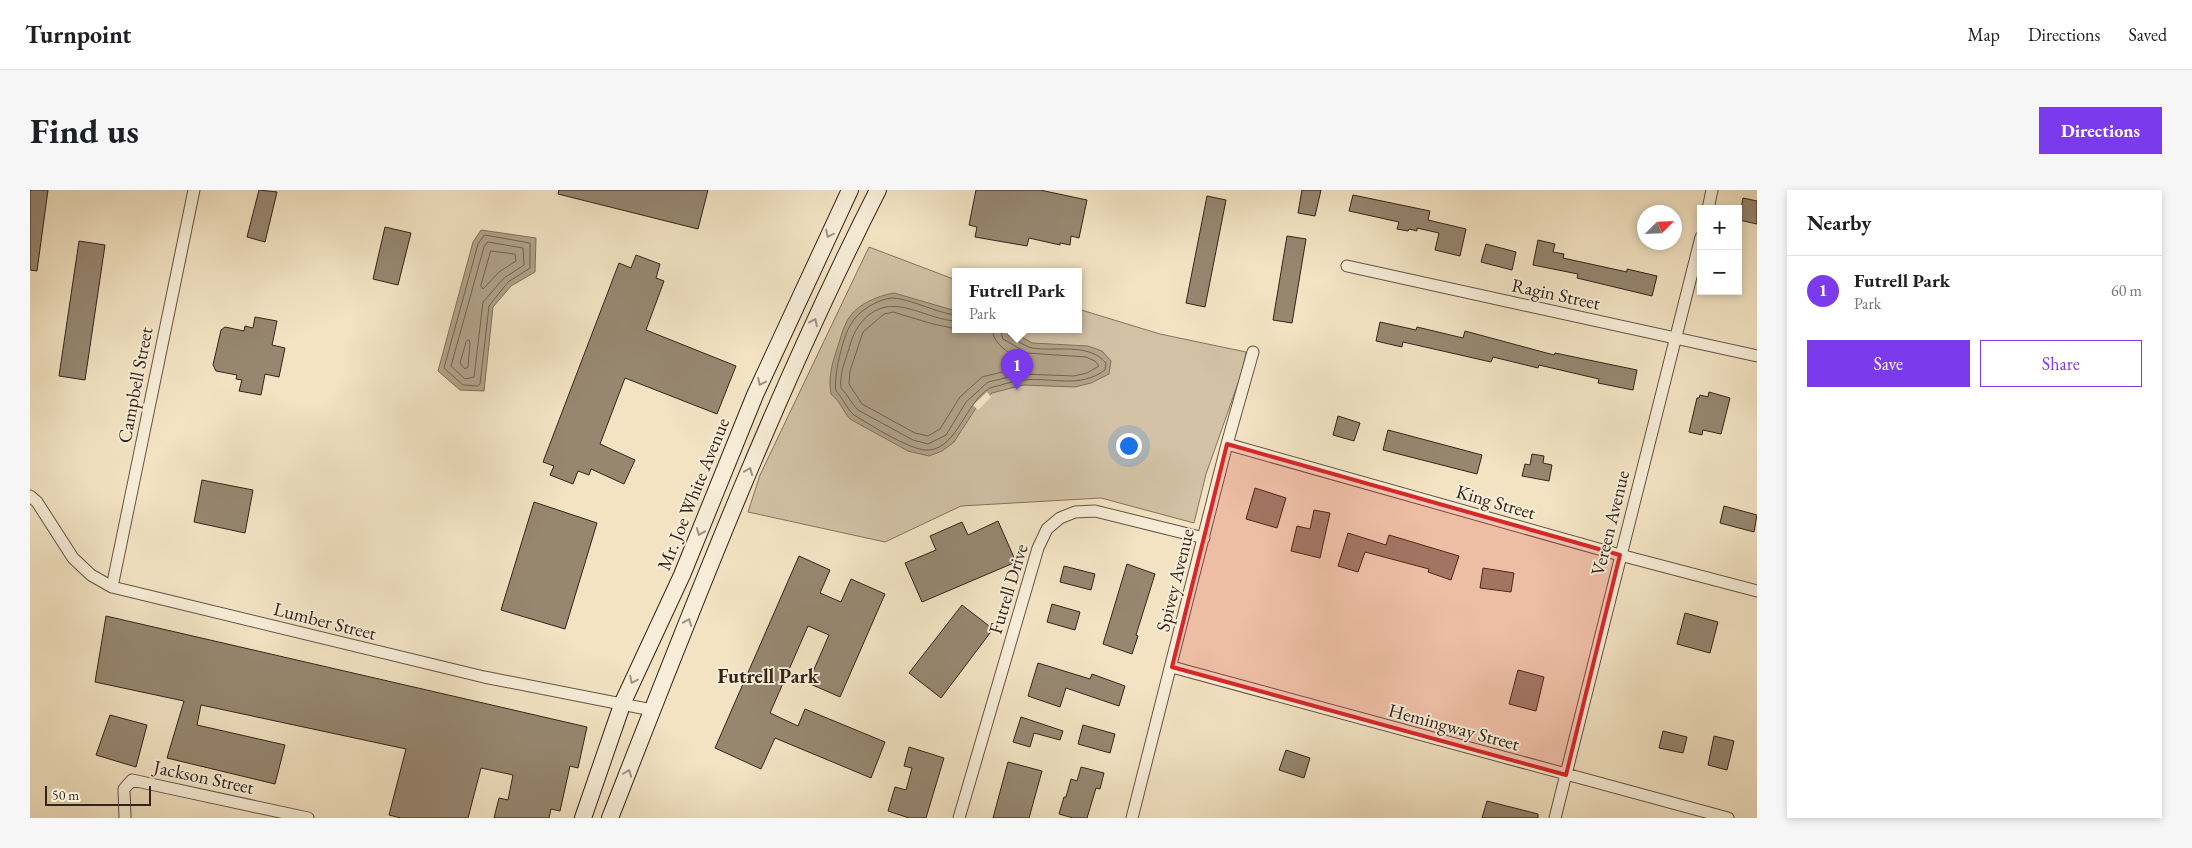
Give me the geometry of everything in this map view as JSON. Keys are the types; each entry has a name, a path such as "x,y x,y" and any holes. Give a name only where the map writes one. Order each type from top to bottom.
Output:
{"main road":[{"name":"Mr. Joe White Avenue","path":"583,818 623,702 682,575 755,395 850,190"},
{"path":"610,818 776,403 845,254 878,190"}],"street":[{"name":"Campbell Street","path":"112,587 194,190"},
{"path":"1709,205 1712,190"},
{"name":"Vereen Avenue","path":"1555,818 1698,250"},
{"name":"Ragin Street","path":"1347,266 1757,356"},
{"name":"Spivey Avenue","path":"1132,818 1172,667 1227,444 1253,352"},
{"name":"King Street","path":"1227,444 1620,555 1757,591"},
{"name":"Lumber Street","path":"30,496 74,558 91,575 112,587 484,677 623,702 652,710"},
{"name":"Futrell Drive","path":"960,818 1038,548 1048,529 1060,518 1075,512 1095,511 1204,538"},
{"name":"Hemingway Street","path":"1172,667 1728,818"},
{"name":"Jackson Street","path":"125,818 124,790 132,780 308,818"}],"highlighted area":[{"path":"1227,444 1620,555 1566,775 1172,667"}],"shaded area":[{"path":"869,247 952,278 952,333 1082,333 1082,310 1160,334 1246,352 1243,369 1206,474 1194,523 1101,498 961,506 885,542 748,512 760,475"}],"water":[{"path":"481,230 536,238 535,272 511,286 493,307 484,391 460,390 438,371 473,242"},
{"path":"894,293 952,310 952,333 1015,333 1032,343 1088,346 1102,351 1111,361 1109,374 1091,383 1075,387 1023,385 992,393 976,408 954,442 942,451 929,456 908,451 850,419 831,394 830,377 846,323 860,306 880,296"}],"pier":[{"path":"987,392 991,397 978,410 973,405"}],"building":[{"path":"30,190 48,190 37,271 30,270"},
{"path":"259,190 277,192 265,242 247,237"},
{"path":"559,190 708,190 698,229 558,194"},
{"path":"976,190 1040,190 1087,200 1079,238 1071,236 1070,245 1060,243 1060,245 1029,238 1027,246 975,237 977,227 969,225"},
{"path":"1302,190 1321,190 1315,216 1298,213"},
{"path":"1353,195 1430,211 1428,220 1466,229 1460,256 1435,250 1439,233 1417,228 1417,231 1397,229 1399,222 1349,211"},
{"path":"1207,196 1226,200 1205,307 1186,303"},
{"path":"1743,198 1757,201 1757,224 1742,221"},
{"path":"385,227 411,233 398,285 373,279"},
{"path":"1287,236 1306,239 1292,323 1273,320"},
{"path":"1538,240 1555,244 1553,252 1564,254 1563,258 1627,272 1627,269 1657,276 1652,296 1577,278 1578,274 1533,265"},
{"path":"79,241 105,245 85,380 59,376"},
{"path":"1486,244 1516,252 1512,270 1481,262"},
{"path":"636,255 660,264 656,278 664,281 646,330 736,366 717,414 625,378 600,444 635,460 624,484 591,469 589,475 578,471 573,484 550,475 554,466 543,462 619,263 631,268"},
{"path":"255,317 277,321 272,345 285,348 279,377 265,374 261,395 239,391 242,380 236,379 237,375 216,371 213,365 221,330 225,327 244,331 245,326 253,328"},
{"path":"1380,322 1416,330 1417,327 1463,338 1465,331 1554,355 1555,353 1637,370 1633,390 1598,383 1599,379 1539,365 1538,368 1493,357 1491,362 1403,342 1402,347 1376,341"},
{"path":"1709,392 1730,398 1721,434 1703,430 1702,435 1689,432 1697,398 1700,395 1708,397"},
{"path":"1338,416 1360,423 1354,441 1333,435"},
{"path":"1388,430 1482,455 1477,474 1383,450"},
{"path":"1532,454 1544,456 1543,463 1552,465 1549,481 1522,476 1525,464 1530,465"},
{"path":"202,480 253,490 245,533 194,522"},
{"path":"1255,488 1286,498 1277,528 1246,519"},
{"path":"534,502 597,523 565,629 501,610"},
{"path":"1724,506 1757,515 1754,532 1720,523"},
{"path":"1314,510 1330,513 1320,558 1291,551 1297,526 1310,529"},
{"path":"998,521 1016,562 922,602 905,563 936,550 930,536 962,522 968,535"},
{"path":"1348,533 1386,545 1389,535 1459,556 1451,580 1428,572 1429,569 1365,552 1358,572 1338,566"},
{"path":"799,556 830,570 820,593 841,602 851,579 885,594 840,697 808,683 829,635 808,626 770,713 798,726 805,709 885,742 871,778 775,738 761,769 715,748"},
{"path":"1127,564 1155,574 1132,654 1103,644"},
{"path":"1064,566 1095,574 1091,590 1060,582"},
{"path":"1483,568 1514,573 1511,592 1480,588"},
{"path":"1052,604 1080,612 1075,630 1047,622"},
{"path":"962,605 993,629 941,698 909,673"},
{"path":"1685,613 1718,622 1710,653 1677,644"},
{"path":"106,616 587,727 578,768 570,766 560,811 551,809 549,818 494,818 499,798 508,800 513,775 481,768 468,818 401,818 389,815 406,749 201,705 197,725 285,745 275,784 167,758 184,701 95,682"},
{"path":"1038,663 1090,679 1092,674 1125,686 1119,706 1066,688 1060,707 1028,696"},
{"path":"1518,670 1544,677 1536,711 1509,704"},
{"path":"110,715 147,725 136,767 96,755"},
{"path":"1021,717 1063,731 1060,740 1034,733 1030,747 1013,742"},
{"path":"1083,725 1115,734 1110,753 1078,744"},
{"path":"1663,731 1687,737 1683,753 1659,748"},
{"path":"1714,736 1734,741 1727,770 1708,765"},
{"path":"909,747 944,758 926,818 909,818 888,811 895,787 906,790 912,768 904,766"},
{"path":"1286,750 1310,758 1304,778 1279,770"},
{"path":"1008,762 1042,771 1029,818 993,818"},
{"path":"1081,767 1104,773 1100,789 1096,788 1087,818 1073,818 1059,814 1071,779 1077,781"},
{"path":"1487,801 1538,814 1538,818 1482,818"}],"place":[{"name":"Futrell Park","path":"1017,390"}],"district":[{"name":"Futrell Park","path":"768,676"}]}
